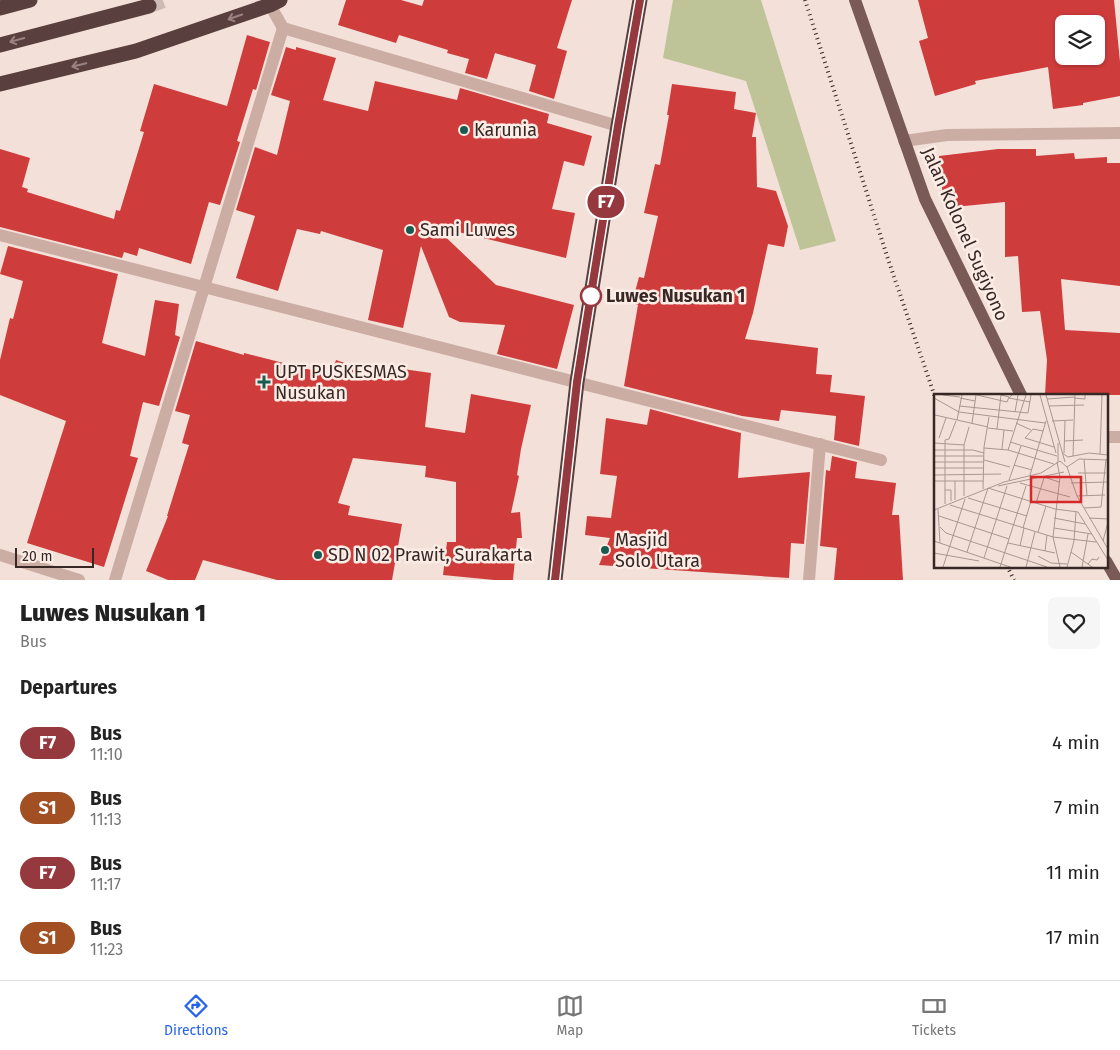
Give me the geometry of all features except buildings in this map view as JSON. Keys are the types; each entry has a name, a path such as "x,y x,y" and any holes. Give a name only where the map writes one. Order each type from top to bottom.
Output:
{"highway":[{"path":"0,8 30,0"},
{"path":"555,580 577,382 640,0"},
{"path":"0,84 136,51 275,2"},
{"path":"0,45 149,6"}],"main road":[{"name":"Jalan Kolonel Sugiyono","path":"855,0 925,199 1021,394"},
{"path":"1108,564 1117,580"}],"street":[{"path":"115,580 284,28 275,2"},
{"path":"284,28 618,126"},
{"path":"904,141 947,135 1120,133"},
{"path":"0,234 881,460"},
{"path":"809,580 820,444"},
{"path":"0,555 79,580"}],"green space":[{"path":"673,0 761,0 836,241 800,250 746,81 663,58"}],"tunnel":[{"path":"149,6 165,0"}],"railway":[{"path":"805,0 888,259 934,394"},
{"path":"1008,568 1014,580"}],"bus line":[{"name":"F7","path":"555,580 577,382 640,0"}],"place":[{"name":"Karunia","path":"464,130"},
{"name":"Sami Luwes","path":"410,230"},
{"name":"Luwes Nusukan 1","path":"591,296"},
{"name":"UPT PUSKESMAS Nusukan","path":"264,382"},
{"name":"Masjid Solo Utara","path":"605,550"},
{"name":"SD N 02 Prawit, Surakarta","path":"318,555"}]}
